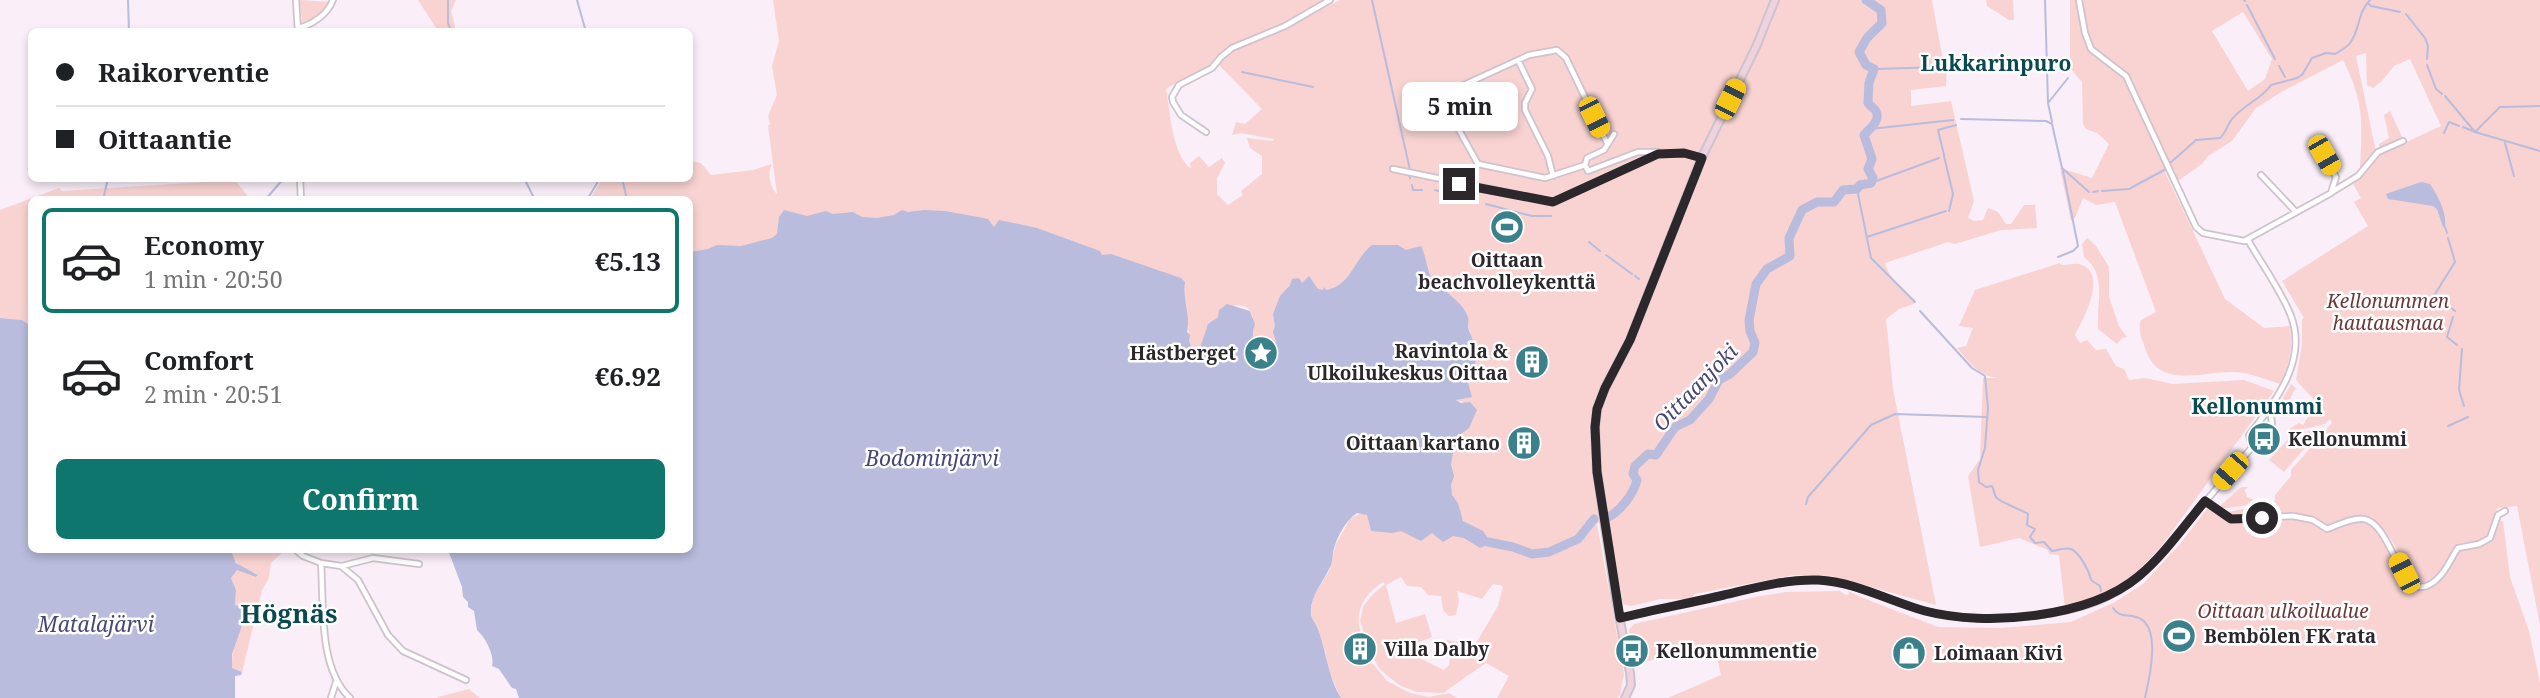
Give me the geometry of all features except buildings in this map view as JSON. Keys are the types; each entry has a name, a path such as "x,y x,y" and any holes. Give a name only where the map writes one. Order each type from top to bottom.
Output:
{"main road":[{"path":"1625,698 1631,685 1631,677 1597,472 1597,409 1630,340 1702,158 1756,47 1775,0"}],"street":[{"path":"296,0 298,28"},
{"path":"302,28 318,19 332,5 333,0"},
{"path":"1206,132 1181,115 1172,102 1179,85 1212,68 1232,47 1285,26 1330,0"},
{"path":"2079,0 2091,49 2126,76 2198,230 2239,241 2248,240 2358,176 2378,152 2403,141"},
{"path":"1585,164 1553,176 1539,178 1478,164 1449,112 1447,99 1455,89 1518,60 1540,52 1557,50 1562,52 1607,143"},
{"path":"1518,60 1532,89 1525,103 1525,110 1548,156 1553,176"},
{"path":"1614,134 1604,150 1587,158 1586,169 1592,171 1645,150 1684,153 1702,158"},
{"path":"2319,147 2336,177 2331,192"},
{"path":"1393,169 1553,202 1663,153"},
{"path":"2261,175 2296,212"},
{"path":"2248,240 2291,317 2295,332 2294,359 2287,379 2270,409 2249,435 2252,447"},
{"path":"1620,618 1758,587 1804,580 1839,583 1952,617 1988,618 2066,610 2103,598 2137,578 2151,565 2272,424 2270,409"},
{"path":"2205,501 2231,519 2293,516 2313,520 2327,529 2354,520 2368,520 2379,528 2411,584 2418,588 2423,588 2437,579 2446,570 2458,548 2479,544 2490,538 2498,515 2505,511"},
{"path":"300,553 321,563 341,566 373,558 419,564"},
{"path":"321,563 328,659 336,681 350,698"},
{"path":"341,566 361,583 388,635 403,651 466,680"},
{"path":"331,698 336,681"}],"green space":[{"path":"299,0 331,2 330,6 303,26"},
{"path":"418,0 456,0 451,11 455,28 436,28"},
{"path":"773,0 1324,0 1256,37 1229,47 1229,50 1215,58 1211,67 1166,89 1179,153 1191,169 1190,163 1199,156 1209,167 1222,158 1225,163 1217,178 1217,194 1228,205 1243,195 1241,191 1262,174 1262,156 1250,148 1247,138 1274,139 1241,133 1232,135 1236,122 1245,124 1262,109 1218,64 1233,50 1340,0 1932,0 1944,66 1947,68 1946,86 1911,90 1911,106 1951,101 1974,201 1968,218 1974,221 1983,220 1988,208 1998,212 2006,224 2011,224 2024,205 2035,205 2037,228 2001,230 1955,244 1948,242 1885,263 1893,279 1915,300 1914,304 1899,309 1886,319 1893,389 1936,605 1832,576 1794,575 1694,594 1693,599 1660,599 1631,606 1623,604 1607,516 1597,524 1624,674 1617,698 1497,698 1509,676 1486,663 1443,693 1417,692 1401,686 1379,668 1360,621 1363,607 1385,584 1383,582 1365,598 1359,612 1359,627 1362,636 1348,642 1354,661 1373,664 1387,681 1410,693 1429,697 1449,693 1457,698 1341,698 1328,670 1326,654 1311,611 1313,597 1329,571 1336,544 1350,519 1361,513 1391,513 1487,545 1489,540 1463,520 1451,493 1454,447 1468,404 1456,400 1461,398 1453,395 1478,364 1475,364 1477,347 1470,334 1467,315 1439,284 1355,272 1343,287 1329,293 1317,289 1309,281 1288,286 1280,336 1271,359 1256,365 1257,357 1254,359 1252,352 1254,324 1249,309 1243,306 1232,306 1197,363 1190,357 1188,323 693,308 693,196 591,196 600,182 693,182 693,162 701,163 711,175 753,170 772,164 770,180 777,194 768,126 768,116 777,95 772,66 779,41","holes":["1401,577 1407,586 1421,587 1428,595 1441,596 1443,610 1449,616 1456,615 1459,600 1457,591 1482,599 1493,584 1503,586 1498,606 1475,645 1447,640 1446,647 1451,653 1449,665 1444,670 1405,651 1404,648 1432,637 1425,614 1396,623 1386,585"]},
{"path":"1986,0 2013,0 2014,20 2009,20 1987,6"},
{"name":"Kellonummen hautausmaa","path":"2070,0 2540,0 2540,625 2517,506 2498,508 2490,535 2479,542 2463,542 2456,546 2441,572 2422,586 2407,573 2392,540 2371,517 2354,517 2328,526 2299,516 2246,518 2223,513 2242,509 2267,509 2291,476 2291,470 2332,423 2330,419 2325,424 2291,432 2289,429 2299,423 2303,425 2317,403 2296,380 2304,318 2282,281 2368,226 2354,202 2361,198 2353,184 2380,154 2441,126 2410,59 2394,66 2373,88 2367,85 2366,53 2356,56 2376,152 2360,170 2359,101 2343,60 2256,108 2232,141 2208,156 2202,164 2178,181 2174,169 2165,172 2225,299 2264,328 2290,326 2290,356 2281,384 2244,373 2175,375 2153,364 2146,351 2140,328 2141,320 2156,312 2115,202 2096,205 2083,198 2075,218 2071,221 2060,168 2092,178 2109,144 2097,133 2086,129 2083,124 2082,82 2070,68","holes":["2243,12 2272,59 2265,79 2248,91 2212,31"]},
{"path":"2390,111 2403,139 2380,150 2379,144 2389,138 2384,115"},
{"path":"237,182 248,196 38,196 59,188 62,191"},
{"path":"28,200 28,324 22,320 0,318 0,210"},
{"path":"2087,238 2096,246 2109,267 2109,297 2119,326 2127,337 2117,344 2098,329 2098,281 2096,272 2084,257 2082,244"},
{"path":"2060,263 2082,265 2089,270 2093,278 2091,298 2075,335 2080,343 2087,340 2096,350 2106,349 2116,366 2124,369 2129,380 2145,378 2173,384 2244,380 2274,391 2160,548 2133,577 2102,597 2065,608 2059,555 2049,554 2048,550 2019,538 1980,547 1968,476 1980,459 1983,378 1998,378 1980,371 1957,348 1966,346 1973,328 1959,326 1975,290"},
{"path":"2291,384 2298,390 2295,389 2285,414 2282,415 2278,407"},
{"path":"2322,428 2284,472 2269,460 2291,436"},
{"path":"2241,487 2248,487 2245,490 2247,497 2257,501 2255,504 2220,509 2219,507"},
{"name":"Oittaan ulkoilualue","path":"2209,506 2224,519 2233,521 2296,518 2328,529 2355,522 2369,524 2377,530 2408,583 2419,590 2439,581 2459,550 2489,543 2499,521 2503,521 2510,577 2529,631 2540,683 2540,698 1668,698 1721,675 1715,649 1704,645 1631,666 1633,654 1629,630 1634,624 1786,592 1840,591 1846,595 1849,594 1848,591 1938,627 2002,628 2071,622 2115,602 2143,584 2180,544"},
{"path":"232,553 282,553 271,563 242,672 232,668 233,655 239,633 250,618 249,611 235,605 236,590 231,578 237,569 258,577 235,559"},
{"path":"469,689 480,698 437,698 438,697"}],"water":[{"path":"2421,182 2430,184 2436,194 2443,210 2445,227 2433,206 2388,199 2386,194"},
{"name":"Bodominjärvi","path":"784,210 807,216 826,211 833,214 853,212 862,217 877,218 894,215 902,210 924,210 988,219 994,227 999,220 1037,228 1100,251 1102,255 1111,254 1181,278 1185,282 1187,332 1194,354 1191,360 1197,357 1208,324 1218,317 1219,310 1227,304 1250,311 1255,324 1254,365 1267,359 1268,352 1276,342 1273,314 1280,296 1292,279 1299,278 1302,283 1309,276 1318,289 1323,290 1324,287 1326,290 1347,278 1372,245 1398,245 1406,250 1421,246 1433,281 1465,311 1476,348 1475,364 1478,366 1475,366 1476,374 1468,383 1472,397 1456,400 1461,403 1470,402 1477,410 1469,428 1455,442 1451,465 1454,476 1451,485 1452,495 1458,503 1463,521 1483,531 1489,540 1487,545 1480,548 1464,538 1453,536 1443,542 1432,533 1421,541 1401,531 1371,531 1367,515 1357,513 1348,521 1338,537 1331,565 1311,607 1312,618 1318,629 1333,682 1341,698 519,698 516,689 512,688 499,669 492,666 491,652 477,630 474,611 468,607 468,602 463,597 449,553 693,553 693,252 717,245 741,246 772,238 777,234 779,217"},
{"name":"Matalajärvi","path":"0,318 22,320 28,324 28,553 232,553 236,563 258,575 256,577 237,570 231,578 236,590 235,605 248,609 250,618 243,623 232,654 232,668 242,672 241,675 235,676 235,698 0,698"}],"waterway":[{"path":"128,0 129,28"},
{"path":"448,0 450,28"},
{"path":"577,0 585,28"},
{"path":"1372,0 1410,170"},
{"name":"Oittaanjoki","path":"1608,517 1622,507 1633,491 1637,480 1633,474 1635,466 1648,454 1656,455 1675,427 1690,420 1709,399 1719,380 1730,374 1753,352 1755,343 1749,320 1756,284 1767,269 1790,256 1789,238 1802,210 1817,202 1834,202 1843,190 1857,189 1860,185 1871,183 1873,178 1868,169 1872,159 1864,135 1877,118 1876,111 1868,103 1869,83 1874,69 1866,65 1859,52 1867,38 1882,23 1881,10 1866,0"},
{"path":"2045,0 2048,103"},
{"path":"2169,164 2196,140 2220,138 2236,114 2271,85 2297,78 2302,75 2312,58 2326,53 2335,54 2347,46 2370,0"},
{"path":"2368,3 2400,12"},
{"path":"2247,5 2275,59"},
{"path":"2406,14 2425,38 2428,46 2427,59"},
{"path":"2427,65 2436,89 2442,94"},
{"path":"2279,66 2285,77"},
{"path":"1874,69 1944,67"},
{"path":"1242,72 1313,87"},
{"path":"2052,122 2048,103 2068,78"},
{"path":"2445,96 2475,132 2540,151"},
{"path":"2463,127 2475,132 2500,107 2540,106"},
{"path":"1961,119 2046,121 2052,124 2062,168 2089,192"},
{"path":"1870,129 1953,120"},
{"path":"2444,133 2449,122 2459,126"},
{"path":"1944,155 1938,130 1956,125"},
{"path":"2505,143 2514,176"},
{"path":"1944,156 1953,194 1949,211"},
{"path":"1871,183 1939,158"},
{"path":"2102,191 2129,189 2166,169"},
{"path":"2058,257 2078,246 2063,171"},
{"path":"104,196 107,182"},
{"path":"268,196 281,182"},
{"path":"526,182 533,196"},
{"path":"589,196 598,182"},
{"path":"623,182 626,196"},
{"path":"1412,185 1413,190 1422,190"},
{"path":"1857,189 1871,258 1915,302"},
{"path":"1435,190 1478,202"},
{"path":"2093,192 2098,191"},
{"path":"1486,204 1532,216 1551,216"},
{"path":"1867,237 1946,211"},
{"path":"2445,227 2447,233"},
{"path":"2437,296 2435,294 2455,262 2448,238"},
{"path":"1589,242 1600,251"},
{"path":"1606,255 1632,274"},
{"path":"1635,276 1639,279"},
{"path":"2443,301 2455,311"},
{"path":"1920,311 1972,368 1985,376 1988,408 1985,448 1978,470 1979,482 1986,487 1992,486 1998,499 2028,514 2027,525 2035,529 2030,537 2035,543 2044,542 2052,551 2067,548 2078,554 2091,580 2100,586 2101,591"},
{"path":"2453,317 2447,337 2457,345"},
{"path":"2462,349 2459,390 2464,406"},
{"path":"1806,504 1808,497 1871,425 1895,414 1987,417"},
{"path":"2448,426 2468,417"},
{"name":"Oittaanjoki","path":"1488,542 1532,554 1549,552 1578,539 1594,519"},
{"path":"2113,608 2121,614 2136,617 2144,622 2149,630 2152,653 2145,698"}],"place":[{"name":"Oittaan beachvolleykenttä","path":"1507,227"},
{"name":"Hästberget","path":"1261,353"},
{"name":"Ravintola & Ulkoilukeskus Oittaa","path":"1532,362"},
{"name":"Kellonummi","path":"2264,439"},
{"name":"Oittaan kartano","path":"1524,443"},
{"name":"Bembölen FK rata","path":"2179,636"},
{"name":"Villa Dalby","path":"1360,649"},
{"name":"Kellonummentie","path":"1632,651"},
{"name":"Loimaan Kivi","path":"1909,653"}],"district":[{"name":"Lukkarinpuro","path":"1996,63"},
{"name":"Kellonummi","path":"2257,406"},
{"name":"Högnäs","path":"289,613"}],"route":[{"path":"1459,184 1553,202 1658,154 1684,153 1702,158 1630,340 1605,388 1595,419 1597,472 1620,618 1758,587 1804,580 1831,581 1867,590 1923,610 1952,617 1988,618 2051,613 2080,607 2103,598 2137,578 2205,501 2231,519 2262,518"}]}
